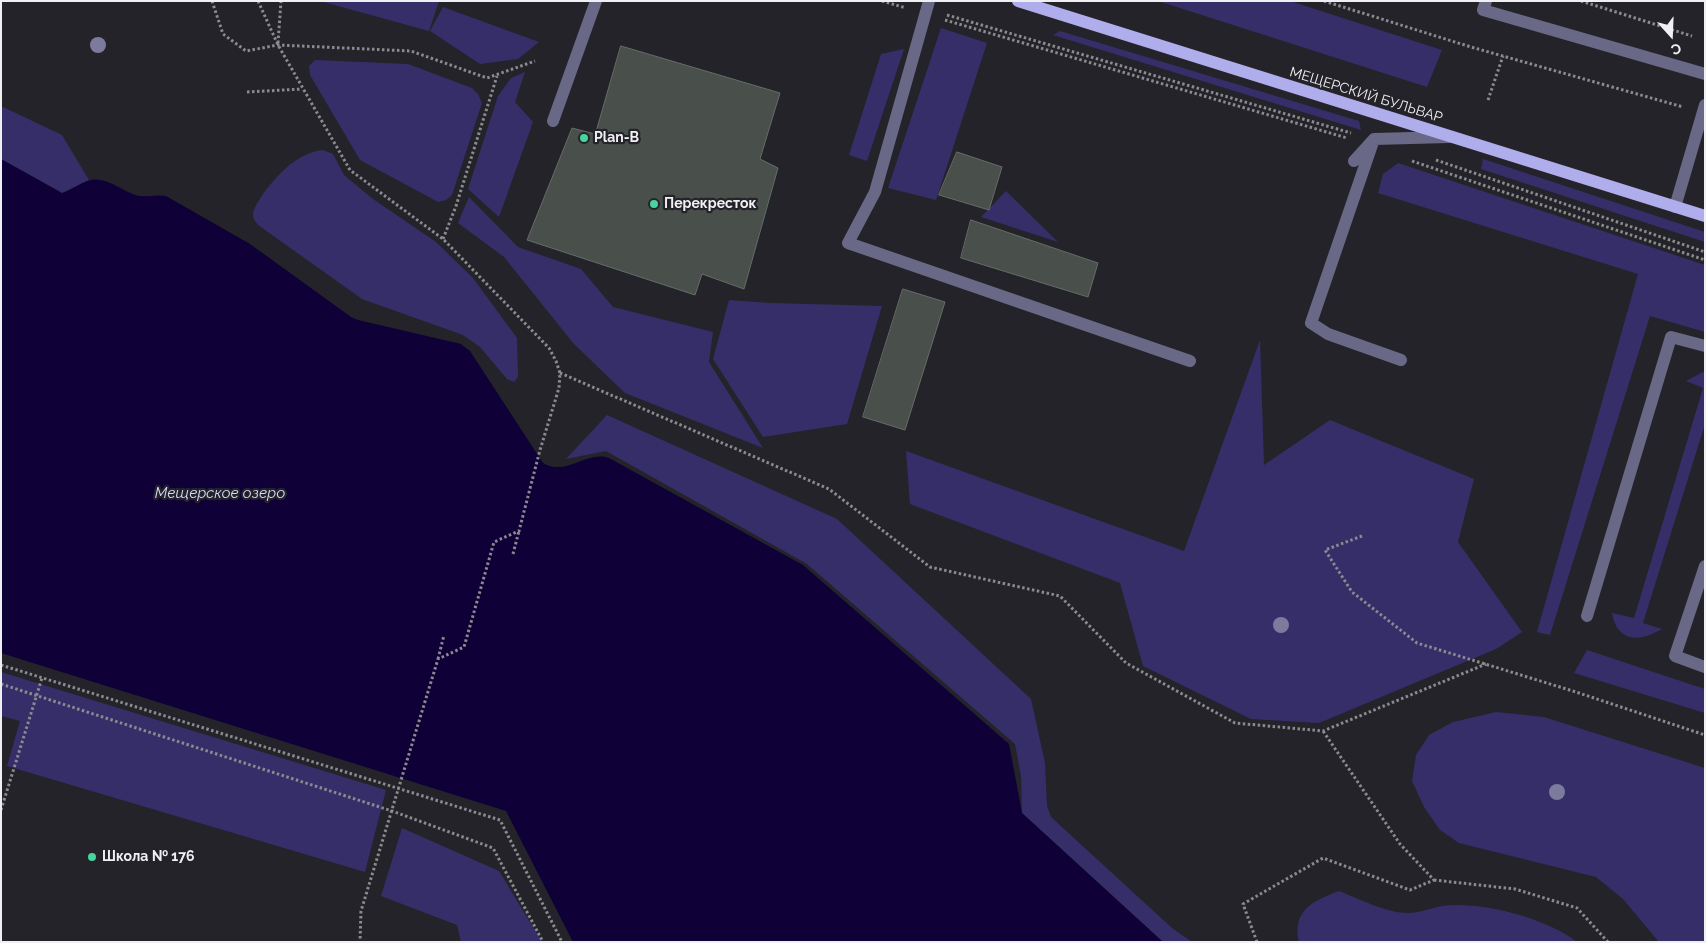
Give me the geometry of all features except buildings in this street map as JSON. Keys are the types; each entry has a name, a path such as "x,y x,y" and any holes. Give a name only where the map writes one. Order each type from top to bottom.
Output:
{"main road":[{"name":"МЕЩЕРСКИЙ БУЛЬВАР","path":"1018,1 1705,216"}],"lane":[{"path":"553,121 596,1"},
{"path":"1486,1 1483,10 1705,74"},
{"path":"927,8 875,192 848,243 1190,361"},
{"path":"1675,206 1704,109"},
{"path":"1354,161 1371,142 1449,137"},
{"path":"1371,142 1311,323 1328,334 1402,360"},
{"path":"1587,616 1671,337 1705,346"},
{"path":"1705,566 1675,656 1705,666"}],"path":[{"path":"212,1 223,34 246,51 278,45 411,51 487,78 535,61"},
{"path":"258,1 278,45 350,170 442,239 549,348 556,360 560,373 559,388 540,450 513,554"},
{"path":"278,45 281,1"},
{"path":"882,1 927,8 1371,142"},
{"path":"1324,1 1504,56 1704,109"},
{"path":"1581,1 1692,36"},
{"path":"927,8 1371,142"},
{"path":"1488,100 1504,56"},
{"path":"442,239 456,206 497,76"},
{"path":"247,92 302,89"},
{"path":"1427,157 1705,252"},
{"path":"1408,159 1705,260"},
{"path":"560,373 829,489 930,566 1060,596 1126,663 1235,723 1323,731 1486,664"},
{"path":"438,659 464,646 494,542 519,531"},
{"path":"1362,536 1325,550 1352,592 1418,643 1576,692 1705,735"},
{"path":"360,942 361,912 444,635"},
{"path":"1,665 500,820 562,942"},
{"path":"1,810 42,678"},
{"path":"1,684 392,811 493,848 543,942"},
{"path":"1323,731 1400,844 1434,880"},
{"path":"1257,942 1243,904 1323,858 1410,890 1434,880 1515,889 1577,908 1608,942"}],"shaded area":[{"path":"320,1 439,1 429,31"},
{"path":"1158,1 1290,1 1442,50 1427,87"},
{"path":"443,7 539,42 518,59 480,64 430,31"},
{"path":"941,28 987,43 936,200 888,188"},
{"path":"1060,31 1359,121 1361,130 1053,35"},
{"path":"904,49 867,161 849,155 881,54"},
{"path":"315,60 408,64 472,88 478,94 482,103 452,195 446,200 438,202 360,160 310,75 309,66"},
{"path":"525,72 515,102 533,122 499,217 468,189 498,96 511,78"},
{"path":"1,106 62,135 89,180 62,193 1,159"},
{"path":"323,150 333,154 344,175 373,199 436,242 473,278 517,338 518,377 514,382 507,379 480,347 463,335 362,299 258,225 253,215 254,210 273,181 295,161 313,152"},
{"path":"1483,159 1705,232 1705,242 1481,169"},
{"path":"1398,163 1705,265 1705,332 1650,316 1550,635 1537,632 1638,274 1378,193 1383,174"},
{"path":"1006,191 1058,242 981,217"},
{"path":"469,197 518,247 581,269 613,307 713,332 709,362 763,448 625,393 574,344 504,257 458,223"},
{"path":"729,300 882,306 847,424 763,437 713,359"},
{"path":"1260,340 1264,465 1330,420 1474,479 1458,542 1522,632 1496,649 1319,723 1251,719 1143,666 1120,583 910,504 906,451 1184,551"},
{"path":"1703,372 1705,373 1705,424 1643,623 1662,629 1639,638 1634,638 1623,634 1618,629 1612,613 1634,618 1703,388 1686,381"},
{"path":"607,415 837,519 1031,699 1045,763 1047,806 1051,817 1172,928 1192,942 1163,942 1022,813 1021,776 1015,744 807,564 606,451 566,459"},
{"path":"1587,650 1705,689 1705,713 1574,673"},
{"path":"1,672 386,790 365,872 7,766 20,721 1,716"},
{"path":"1496,712 1544,717 1705,768 1705,942 1659,942 1623,899 1596,877 1459,843 1440,830 1424,807 1412,781 1416,755 1429,735 1453,722"},
{"path":"402,828 499,871 542,942 461,942 457,925 381,896"},
{"path":"1339,891 1391,911 1412,913 1442,906 1458,905 1494,909 1531,919 1564,933 1577,942 1299,942 1298,931 1302,914 1313,903"}],"water":[{"name":"Мещерское озеро","path":"1,159 62,193 87,181 102,180 135,195 166,196 250,244 351,317 461,344 470,351 543,463 560,467 592,457 601,456 609,458 803,565 1009,744 1022,813 1163,942 573,942 506,811 1,653"}],"place":[{"name":"Plan-B","path":"584,138"},
{"name":"Перекресток","path":"654,204"},
{"name":"Школа № 176","path":"92,857"}]}
